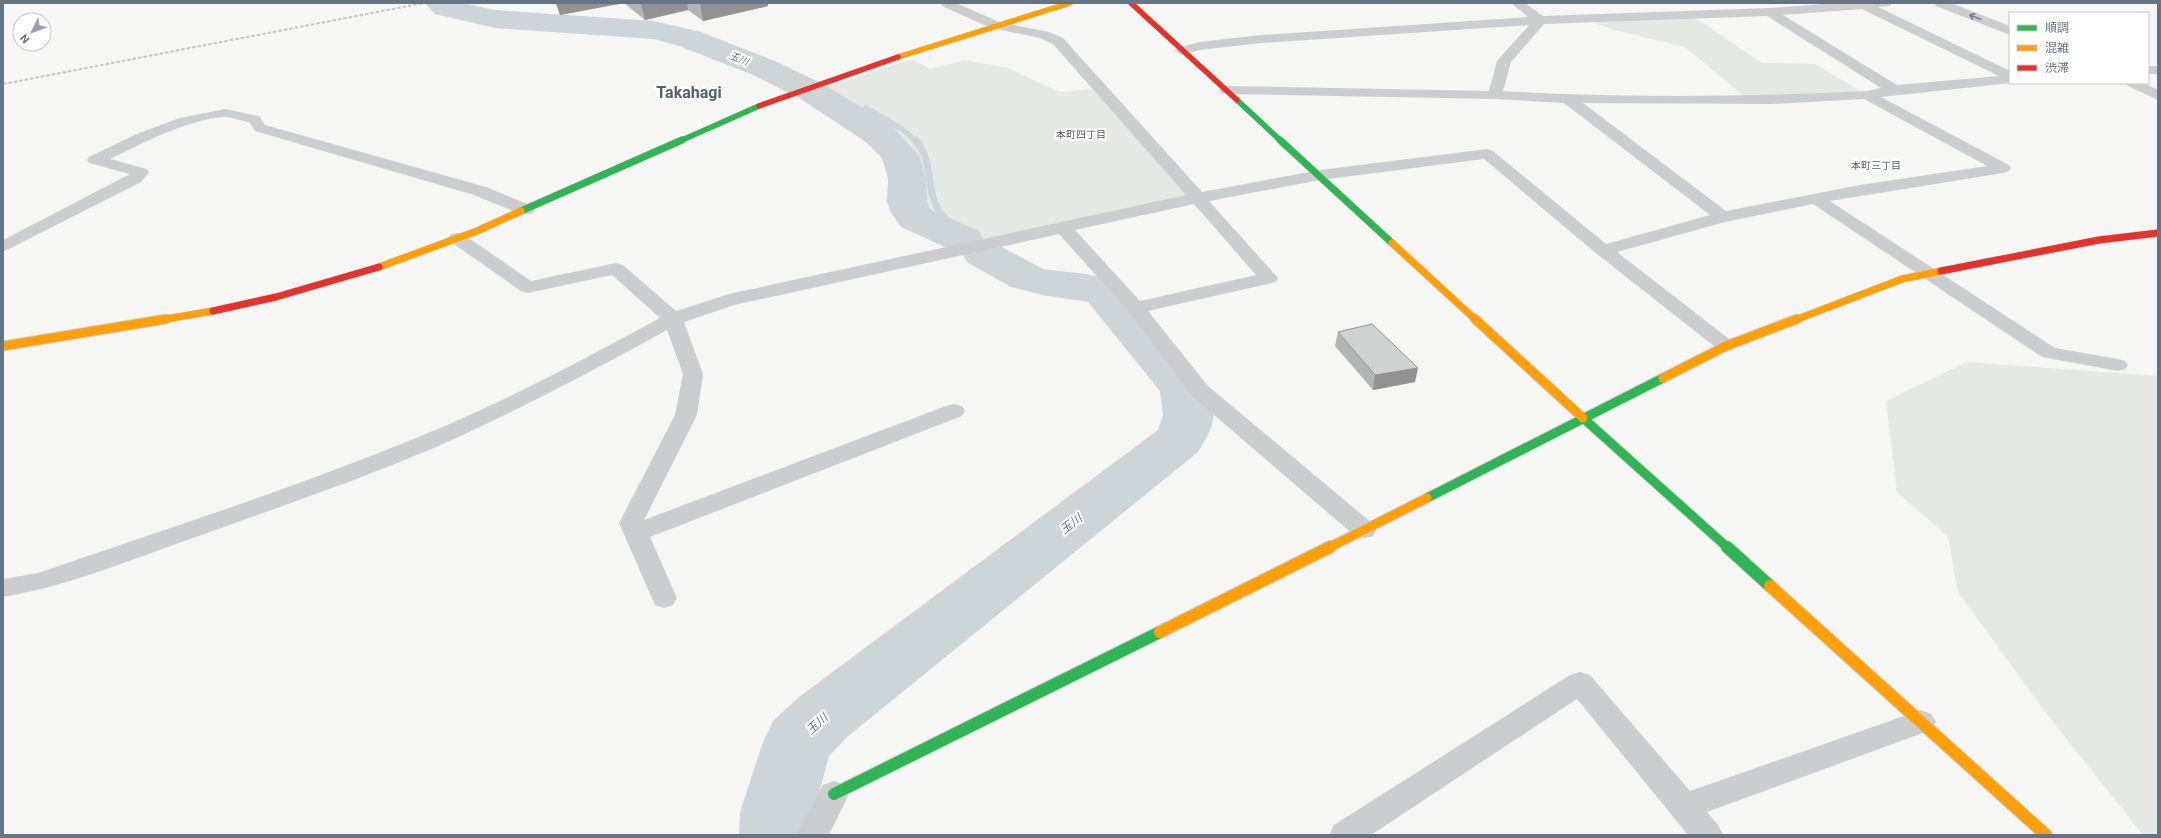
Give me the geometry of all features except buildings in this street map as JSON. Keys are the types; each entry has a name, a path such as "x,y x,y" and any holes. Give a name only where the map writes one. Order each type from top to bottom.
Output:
{"street":[{"path":"946,3 996,25 1044,35 1058,41 1269,278 1136,308"},
{"path":"3,346 259,303 297,293 382,266 526,210 752,108 798,91 996,25 1070,3"},
{"path":"1131,3 1584,419 2046,835"},
{"path":"1517,3 1540,20"},
{"path":"1182,51 1199,46 1261,39 1540,20 1770,12 1886,3"},
{"path":"1940,3 2009,31"},
{"path":"1864,5 2009,76"},
{"path":"1770,12 1894,90"},
{"path":"1495,95 1504,61 1540,20"},
{"path":"1226,90 1495,95 1568,100 1772,100 1867,96 1894,90 2009,79"},
{"path":"2135,84 2158,96"},
{"path":"1603,250 1723,217 1816,199 2003,168 1867,96"},
{"path":"1568,100 1723,217"},
{"path":"3,247 135,179 141,172 95,160 144,136 185,121 225,113 254,118 260,128 480,191 526,210"},
{"path":"3,588 40,582 301,490 420,445 494,412 578,371 674,319 729,300 1198,198 1320,175 1487,154 1603,250 1726,346"},
{"path":"1816,199 2049,353 2118,365"},
{"path":"1063,228 1136,308 1200,391 1364,530"},
{"path":"815,835 814,832 834,794 1364,530 1726,346 1902,279 2099,240 2158,233"},
{"path":"457,238 528,287 616,269 674,319 693,374 686,415 631,523 664,598"},
{"path":"636,533 954,411"},
{"path":"1345,835 1580,683 1707,835"},
{"path":"1684,807 1921,722"}],"shaded area":[{"path":"434,3 445,3 455,9 485,17 568,22 563,26 495,22 459,15 444,10"},
{"path":"1691,15 1762,63 1815,64 1867,95 1749,100 1685,47 1611,29 1581,18"},
{"path":"912,59 930,69 966,60 1007,68 1060,92 1096,89 1193,199 993,243 950,234 915,218 906,173 898,156 889,145 864,125 813,92"},
{"path":"1967,362 2158,376 2158,835 2143,835 2049,717 1958,592 1948,537 1897,492 1886,401"}],"waterway":[{"name":"玉川","path":"439,3 445,8 495,19 654,30 690,39 764,68 813,92 879,134 900,155 907,179 907,201 910,211 915,218 964,240"},
{"path":"866,108 902,129 915,140"},
{"path":"915,140 925,158 934,199 938,209 944,217"},
{"name":"玉川","path":"777,835 777,812 798,742 823,717 1179,440 1188,421 1189,410 1185,389 1104,292 1095,289 1026,278 983,254"}],"railway":[{"path":"3,84 424,3"}],"traffic: fast":[{"path":"1237,100 1392,243"},
{"path":"521,211 759,106"},
{"path":"1427,498 1663,378"},
{"path":"1583,418 1770,586"},
{"path":"834,794 1160,632"}],"traffic: slow":[{"path":"898,57 1070,3"},
{"path":"379,267 477,231 521,211"},
{"path":"1392,243 1583,418"},
{"path":"1663,378 1726,346 1902,279 1941,271"},
{"path":"3,346 213,311"},
{"path":"1160,632 1427,498"},
{"path":"1770,586 2046,835"}],"traffic: jam":[{"path":"1131,3 1237,100"},
{"path":"759,106 898,57"},
{"path":"1941,271 2099,240 2158,233"},
{"path":"213,311 276,297 379,267"}],"district":[{"name":"Takahagi","path":"689,92"},
{"name":"本町四丁目","path":"1081,134"},
{"name":"本町三丁目","path":"1876,165"}]}
